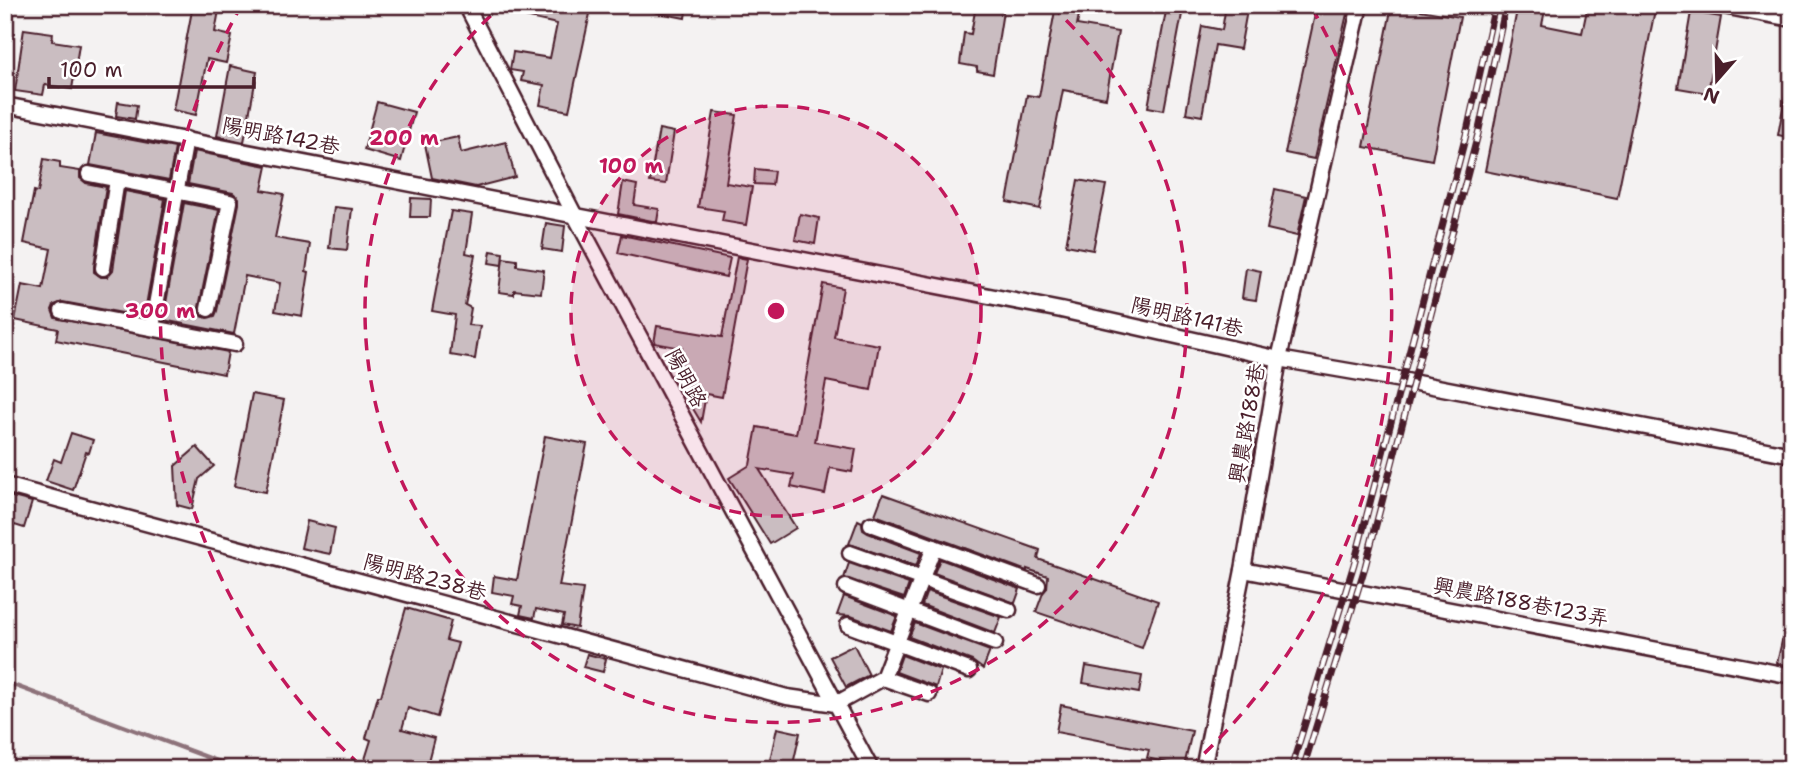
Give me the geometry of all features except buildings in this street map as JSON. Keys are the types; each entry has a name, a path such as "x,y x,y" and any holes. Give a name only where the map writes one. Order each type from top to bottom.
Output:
{"street":[{"name":"陽明路","path":"466,5 574,214 871,769"},
{"name":"興農路188巷","path":"1203,769 1243,570 1279,359 1360,5"},
{"path":"1718,5 1792,19"},
{"name":"陽明路142巷","path":"5,105 574,214"},
{"path":"152,327 186,139"},
{"path":"89,174 230,202 208,309"},
{"path":"103,268 117,180"},
{"name":"陽明路141巷","path":"574,214 1060,310 1279,359 1792,455"},
{"path":"62,311 235,344"},
{"name":"陽明路238巷","path":"5,485 787,697 836,704"},
{"path":"871,524 1038,586"},
{"path":"836,704 883,678 934,547"},
{"path":"850,553 1009,610"},
{"name":"興農路188巷123弄","path":"1243,570 1792,676"},
{"path":"846,587 995,643"},
{"path":"848,625 969,670"},
{"path":"883,678 929,694"}],"waterway":[{"path":"5,682 239,769"}],"railway":[{"path":"1291,769 1354,564 1467,131 1495,5"},
{"path":"1303,769 1365,567 1478,134 1506,5"}]}
